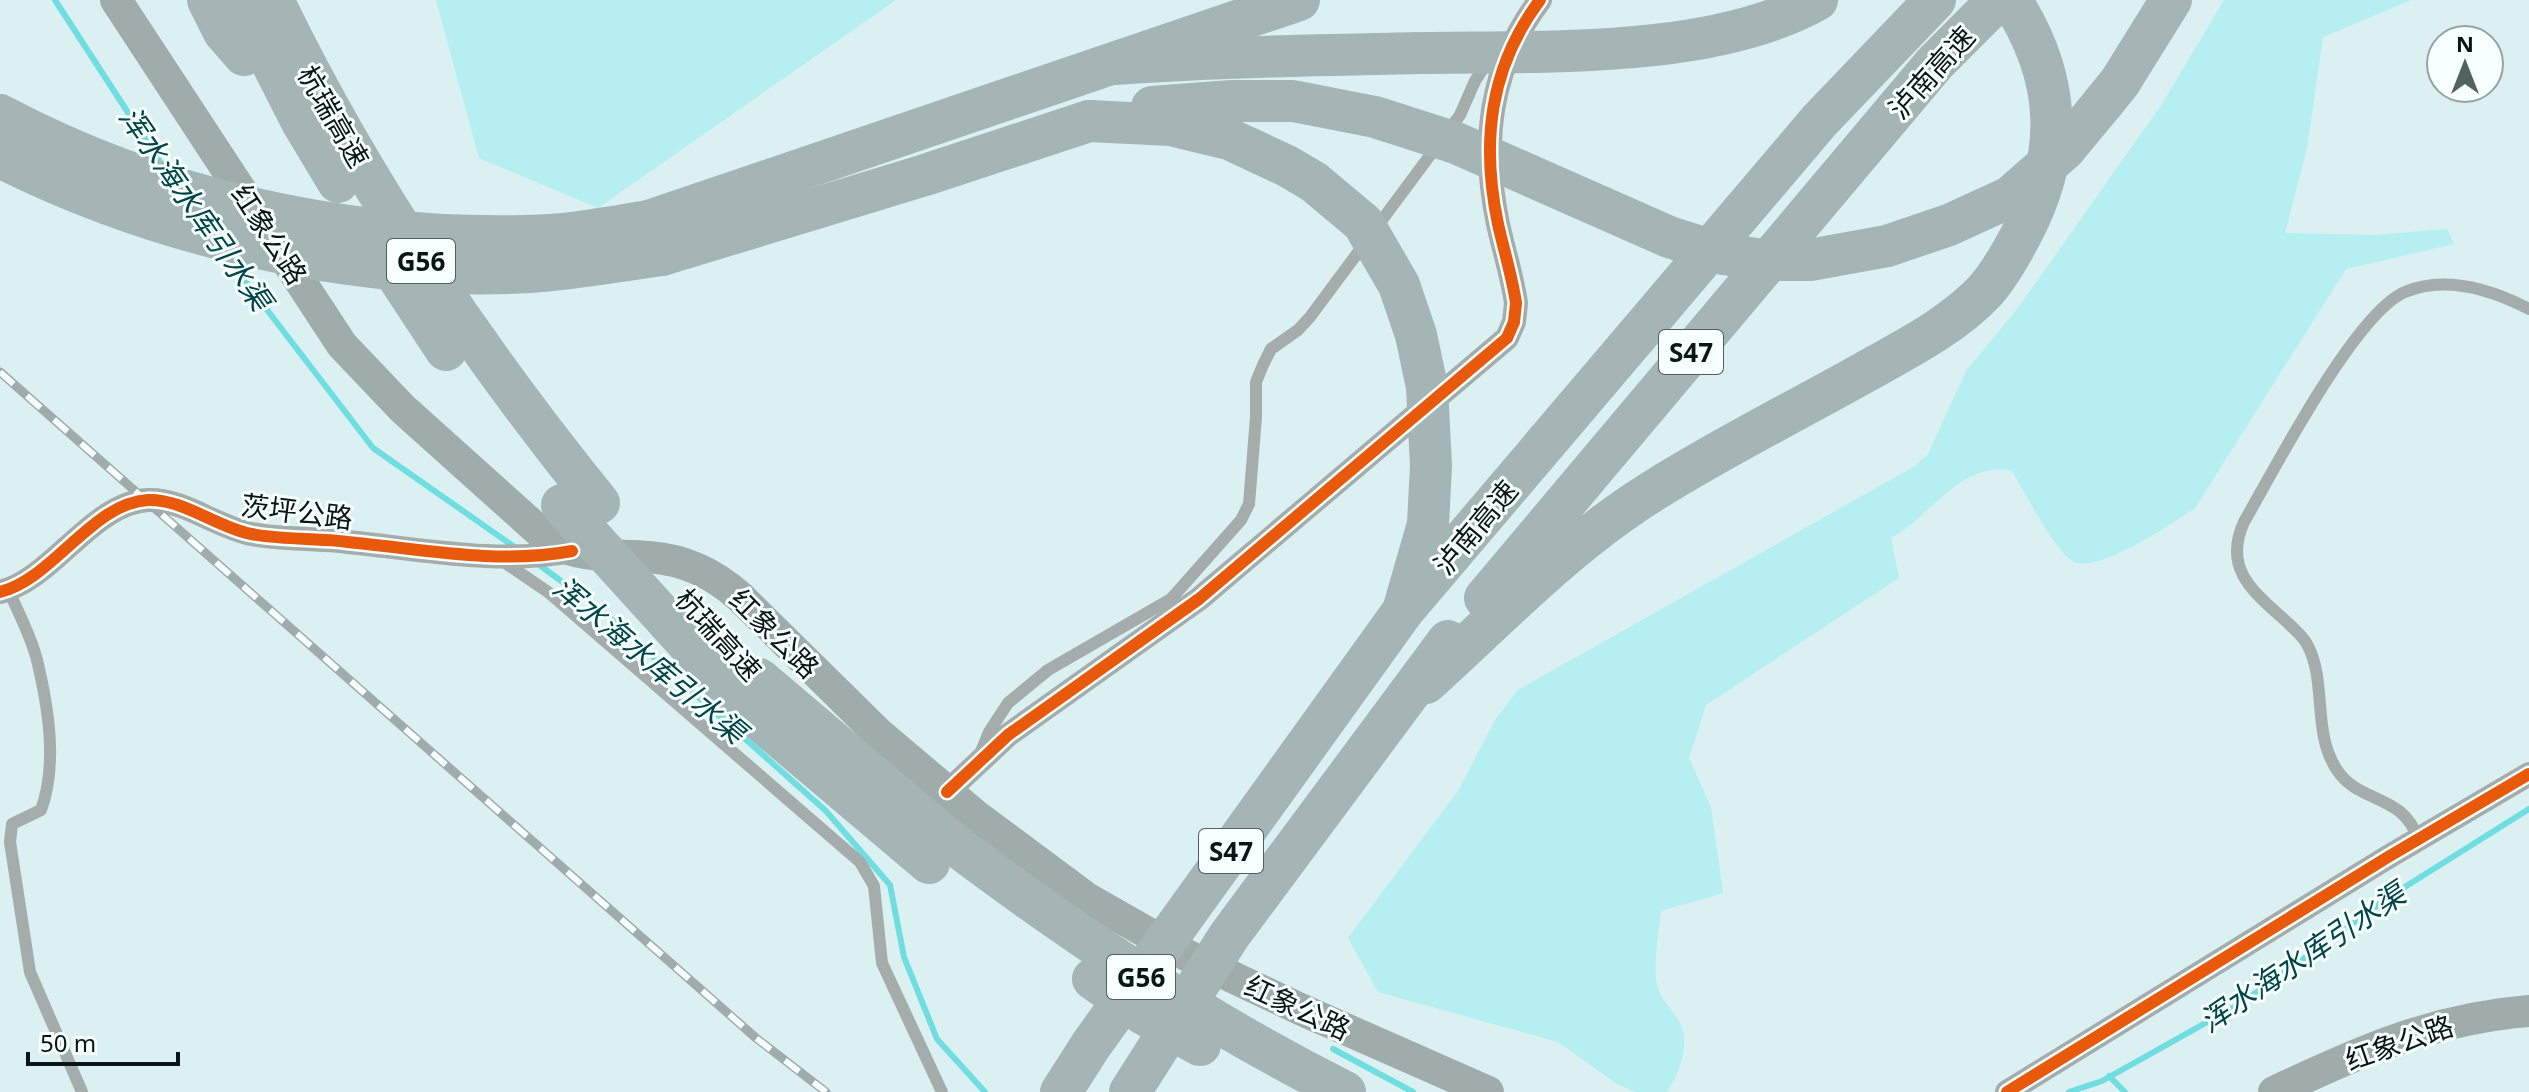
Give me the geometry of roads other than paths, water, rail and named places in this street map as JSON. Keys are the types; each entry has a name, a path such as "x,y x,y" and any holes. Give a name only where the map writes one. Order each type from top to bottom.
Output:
{"highway":[{"path":"208,0 224,32 318,120"},
{"name":"杭瑞高速","path":"240,0 318,120 398,227 580,504 940,852 1142,1013 1286,1092"},
{"name":"杭瑞高速","path":"273,0 318,120"},
{"path":"303,0 314,34 318,120"},
{"path":"0,115 77,152 150,179 220,200 313,219 421,232 522,236 595,230 656,238 1115,64 1299,0"},
{"path":"1115,64 1215,57 1659,46 1741,29 1817,0"},
{"name":"泸南高速","path":"1061,1092 1091,1045 1403,611 1820,120 1935,0"},
{"name":"泸南高速","path":"1130,1092 1229,936 1448,641 1935,63 1998,0"},
{"path":"1401,705 1531,584 1651,492 1894,355 1951,320 1985,290 2010,256 2028,222 2042,190 2051,149 2052,123 2046,72 2011,0"},
{"path":"0,157 100,202 175,227 246,245 345,262 432,271 531,272 656,238 925,175 1089,121 1162,105 1293,101 1375,117 1456,143 1669,237 1709,250 1763,260 1810,260 1887,246 1949,225 2010,197 2065,149 2103,103 2120,82 2171,0"},
{"path":"1089,121 1144,121 1171,125 1229,139 1258,151 1314,182 1363,223 1375,240 1399,285 1412,322 1427,387 1430,427 1428,524 1403,611"},
{"name":"杭瑞高速","path":"940,852 1030,901 1181,1002 1345,1092"}],"main road":[{"name":"红象公路","path":"116,0 342,345 403,409 550,541 572,551 674,560 717,578 878,733 1032,859 1133,926 1300,1009 1488,1092"},
{"name":"红象公路","path":"2274,1092 2366,1049 2411,1033 2456,1021 2529,1011"}],"street":[{"path":"947,792 1008,735 1199,599 1507,338 1514,322 1516,303 1492,193 1489,122 1493,99 1507,61 1539,2"},
{"name":"茨坪公路","path":"4,591 34,576 78,537 111,514 130,504 148,500 175,504 250,534 499,555 572,551"},
{"path":"2007,1092 2529,774"}],"lane":[{"path":"975,765 989,732 1008,703 1048,670 1171,599 1241,520 1249,504 1256,382 1271,349 1298,330 1310,317 1460,115 1475,81 1510,26 1539,2"},
{"path":"2418,839 2403,812 2353,786 2336,769 2324,738 2310,648 2250,586 2236,560 2236,542 2244,522 2326,384 2367,322 2386,303 2419,287 2452,286 2504,296 2529,309"},
{"path":"499,555 548,592 860,862 874,886 882,963 942,1092"},
{"path":"4,591 37,658 51,749 41,810 12,824 10,842 30,972 82,1092"}],"waterway":[{"name":"浑水海水库引水渠","path":"55,0 162,165"},
{"name":"浑水海水库引水渠","path":"228,259 373,448 516,548"},
{"name":"浑水海水库引水渠","path":"538,564 602,611 826,811 890,885 904,957 937,1039 985,1092"},
{"name":"浑水海水库引水渠","path":"2069,1092 2102,1081 2243,1002 2392,895 2529,809"},
{"name":"浑水海水库引水渠","path":"1333,1049 1413,1092"},
{"path":"2109,1076 2125,1092"}],"railway":[{"path":"0,372 756,1038 826,1092"}]}
